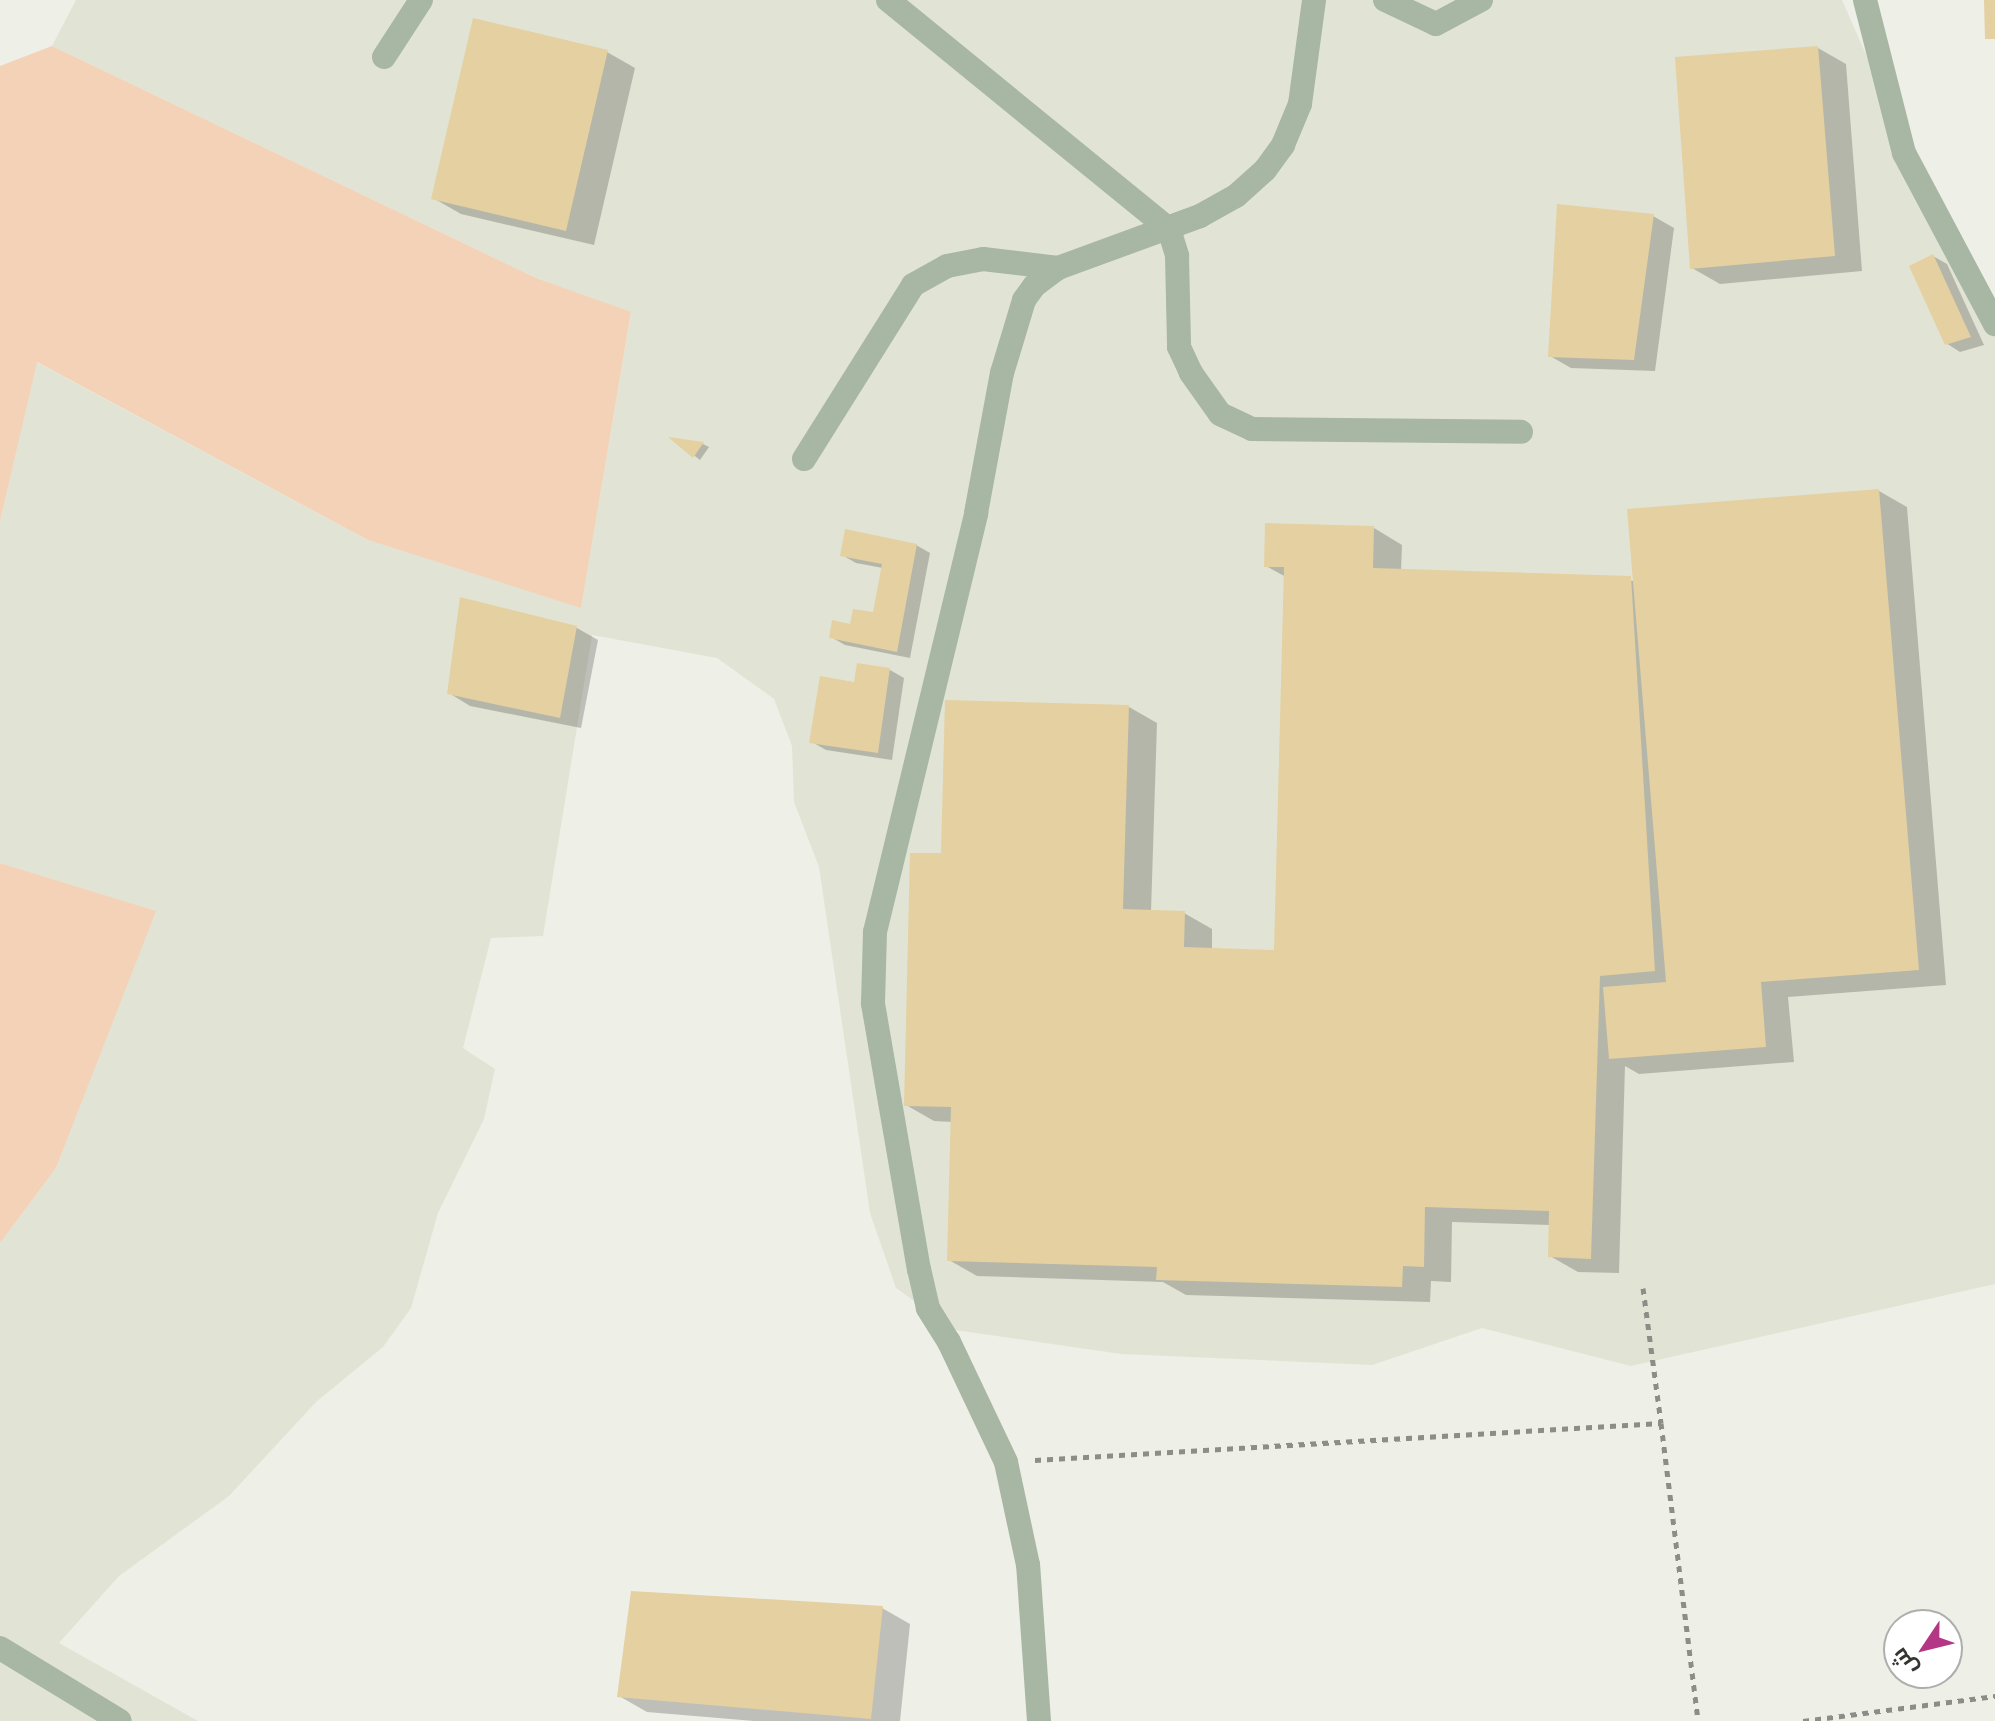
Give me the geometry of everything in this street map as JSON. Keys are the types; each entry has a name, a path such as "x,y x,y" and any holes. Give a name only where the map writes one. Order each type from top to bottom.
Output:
{"street":[{"path":"384,57 421,0"},
{"path":"888,0 1169,229 1177,256 1179,347 1191,373 1220,414 1252,429 1521,432"},
{"path":"1039,1721 1028,1565 1006,1462 949,1342 928,1308 873,1003 875,932 976,513 1002,373 1024,300 1034,286 1058,268 1169,229 1236,196 1265,170 1283,145 1300,104 1314,0"},
{"path":"1385,0 1436,24 1481,0"},
{"path":"1865,0 1904,153 1995,324"},
{"path":"804,459 913,285 947,266 983,259 1058,268"},
{"path":"0,1648 120,1721"}],"path":[{"path":"1643,1288 1698,1721"},
{"path":"1006,1462 1661,1423"},
{"path":"1803,1721 1995,1696"}],"shaded area":[{"path":"76,0 1842,0 1935,211 1995,324 1995,1284 1631,1366 1482,1328 1372,1365 1121,1354 955,1330 896,1288 870,1213 819,867 794,802 792,746 774,699 717,658 592,635 543,936 491,938 463,1048 495,1069 484,1119 438,1213 411,1308 383,1347 316,1402 229,1496 119,1576 59,1643 198,1721 0,1721 0,1243 56,1168 155,911 0,863 0,521 36,362 368,540 581,607 631,313 536,278 52,46"},
{"path":"52,46 536,278 631,312 581,608 368,540 37,362 0,521 0,66"},
{"path":"0,863 156,911 56,1168 0,1243"}],"building":[{"path":"1984,0 1995,0 1995,39 1985,39"},
{"path":"473,18 608,50 566,231 431,199"},
{"path":"1818,46 1835,256 1690,269 1675,57"},
{"path":"1557,204 1654,214 1634,360 1548,357"},
{"path":"1933,254 1971,337 1945,345 1909,266"},
{"path":"668,437 704,442 693,458"},
{"path":"1879,489 1919,970 1761,982 1766,1047 1609,1059 1603,987 1666,982 1627,509"},
{"path":"1265,523 1374,526 1373,568 1631,576 1655,971 1600,976 1591,1259 1548,1257 1549,1211 1425,1207 1424,1267 1403,1266 1402,1287 1156,1280 1157,1267 947,1261 951,1107 904,1106 910,853 941,853 945,700 1129,705 1123,909 1185,911 1184,947 1274,950 1284,567 1264,567"},
{"path":"845,529 917,544 897,652 829,638 832,620 850,624 853,609 873,612 882,564 840,556"},
{"path":"460,597 577,626 560,718 447,694"},
{"path":"857,663 890,668 878,753 809,743 820,676 854,682"},
{"path":"631,1591 883,1606 871,1719 617,1697"}]}
